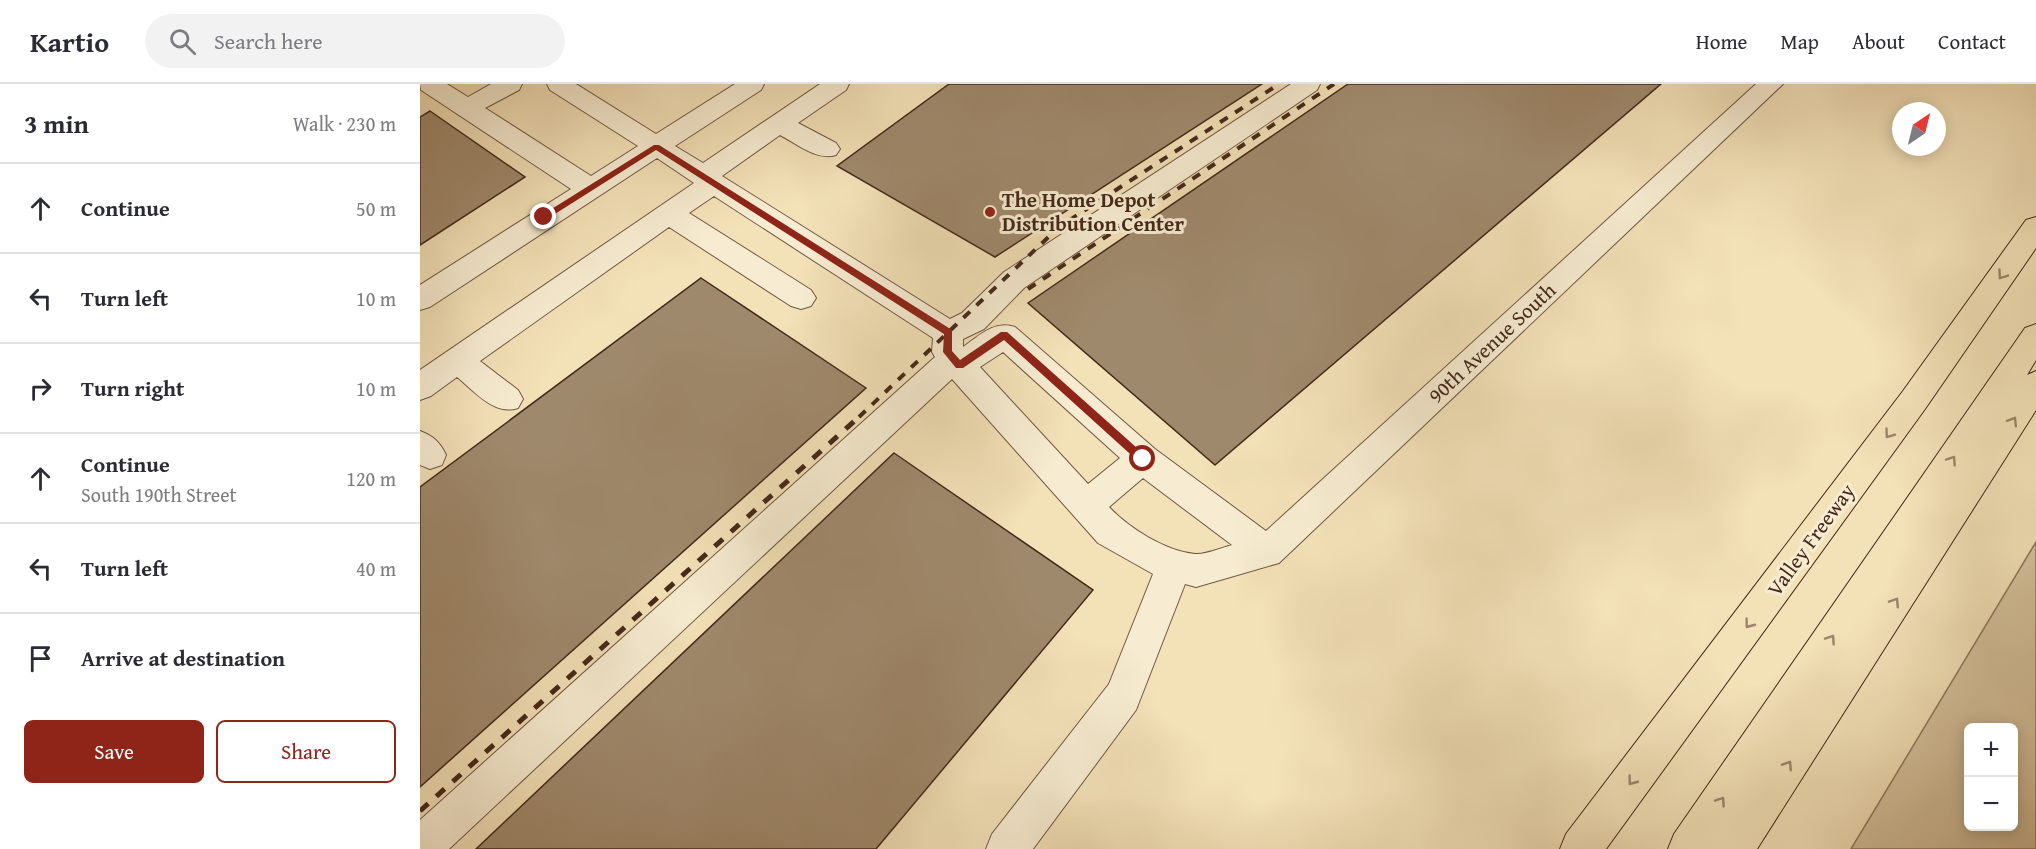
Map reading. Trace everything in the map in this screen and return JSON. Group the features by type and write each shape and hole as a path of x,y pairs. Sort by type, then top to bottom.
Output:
{"highway":[{"name":"Valley Freeway","path":"1581,849 1838,503 2036,227"},
{"path":"1689,849 2036,336"},
{"path":"1733,849 2036,384"}],"street":[{"path":"430,84 591,189"},
{"path":"467,108 510,84"},
{"path":"559,84 708,180 954,352 1110,532 1153,558 1186,568 1124,697 1007,849"},
{"path":"420,299 752,84"},
{"path":"420,387 669,214 708,180 780,124 837,84"},
{"path":"420,848 954,352 973,321 1014,280 1308,84"},
{"name":"90th Avenue South","path":"1186,568 1267,552 1771,84"},
{"path":"780,124 827,150"},
{"path":"669,214 801,298"},
{"path":"954,352 1004,335 1143,459 1267,552"},
{"path":"458,361 507,399"},
{"path":"1086,505 1143,459"}],"shaded area":[{"path":"2036,542 2036,849 1851,849"}],"building":[{"name":"The Home Depot Distribution Center","path":"949,84 1262,84 995,257 837,166"},
{"path":"1348,84 1661,84 1215,465 1028,303"},
{"path":"430,111 525,177 420,245 420,117"},
{"path":"701,278 866,388 420,787 420,487"},
{"path":"894,453 1093,590 876,849 476,849"}],"railway":[{"path":"859,417 1059,227 1279,84"},
{"path":"1028,289 1334,84"},
{"path":"420,811 860,416"}],"place":[{"name":"The Home Depot Distribution Center","path":"990,212"}],"route":[{"path":"544,217 656,147 948,333 947,352 960,365 1004,335 1143,459"}]}
